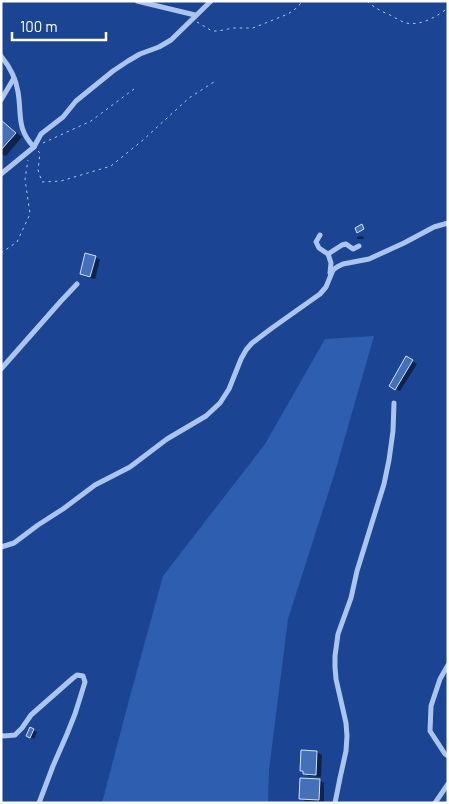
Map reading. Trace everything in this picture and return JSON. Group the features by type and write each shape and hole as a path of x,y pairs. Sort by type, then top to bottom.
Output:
{"street":[{"path":"138,1 193,17"},
{"path":"1,174 29,152 44,130 63,117 76,101 108,75 135,57 167,43 211,1"},
{"path":"1,56 14,78 18,92 22,129 25,137 34,147"},
{"path":"1,100 14,78"},
{"path":"1,547 14,543 87,490 130,467 167,439 206,416 220,403 229,389 241,359 252,343 320,294 326,287 333,270 343,264 369,259 448,223"},
{"path":"320,235 316,242 319,248 328,254 331,263 329,279"},
{"path":"328,254 342,245 346,244 353,249 359,246"},
{"path":"1,369 77,284"},
{"path":"335,803 348,736 336,679 335,656 338,634 351,598 384,484 393,432 394,403"},
{"path":"448,665 440,679 431,706 430,731 448,756"},
{"path":"1,735 15,735 31,715 73,678 83,676 84,682 75,714 39,803"},
{"path":"435,803 448,784"}],"path":[{"path":"193,17 212,31 252,28 288,14 298,7 302,1"},
{"path":"367,1 379,10 406,23 431,19 448,8"},
{"path":"134,89 91,121 34,147 40,154 38,170 42,182 61,181 111,166 189,98 217,80"},
{"path":"1,253 17,242 30,214 25,179 29,152"}],"shaded area":[{"path":"374,336 335,472 288,619 269,770 268,803 102,803 163,576 265,444 325,339"}],"building":[{"path":"1,120 16,133 1,150"},
{"path":"362,224 364,229 357,233 355,228"},
{"path":"85,253 96,256 90,277 80,274"},
{"path":"406,356 413,360 395,390 389,386"},
{"path":"30,727 34,729 30,738 26,736"},
{"path":"301,750 317,751 316,775 303,774 303,771 300,771"},
{"path":"300,778 320,779 319,800 299,799"}]}
